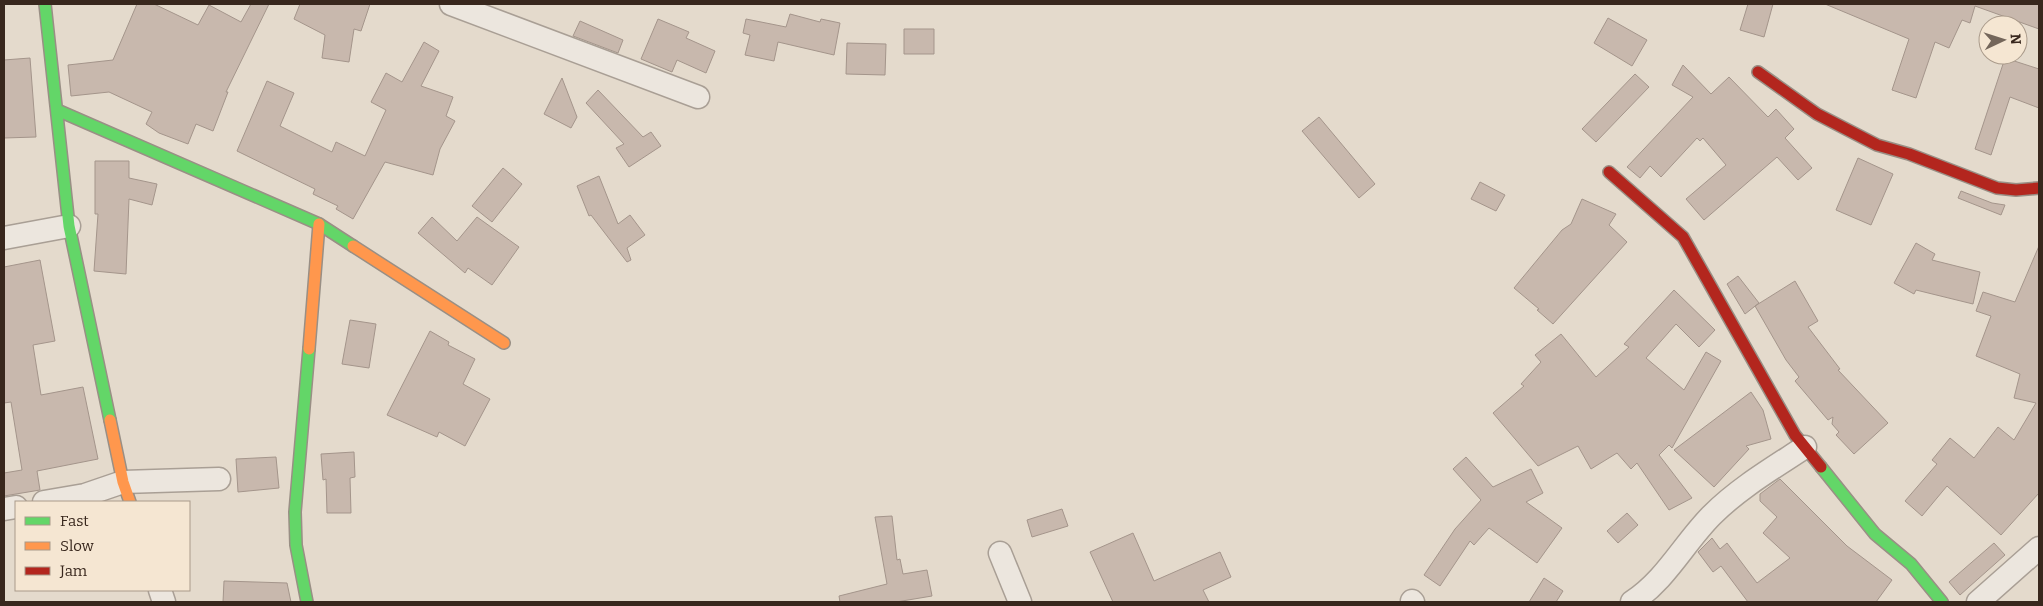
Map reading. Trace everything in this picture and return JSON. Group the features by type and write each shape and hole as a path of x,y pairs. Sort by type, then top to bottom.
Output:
{"street":[{"path":"45,4 69,226 127,492"},
{"path":"461,5 698,98"},
{"path":"1758,72 1817,114 1878,145 1909,154 1997,188 2016,190 2039,188"},
{"path":"57,110 319,224 504,343"},
{"path":"1609,172 1683,236 1804,448 1875,534 1911,564 1942,602"},
{"path":"307,602 296,545 295,512 319,224"},
{"path":"4,238 69,226"},
{"path":"1632,602 1668,570 1711,517 1731,498 1804,448"},
{"path":"50,501 220,479"},
{"path":"1978,602 2039,548"},
{"path":"1000,553 1020,602"}],"building":[{"path":"137,4 154,4 198,25 209,5 241,22 251,4 269,4 226,92 228,92 213,131 196,124 188,144 159,133 146,124 152,112 109,92 71,96 68,65 113,60"},
{"path":"300,4 370,4 361,31 354,29 349,62 322,58 325,35 294,19"},
{"path":"1748,4 1773,4 1764,37 1740,30"},
{"path":"1825,4 2039,4 2039,29 2028,25 2028,15 2000,15 1975,6 1970,23 1962,20 1949,48 1935,42 1916,98 1892,90 1909,39"},
{"path":"790,14 820,22 821,19 840,23 834,55 778,42 774,61 745,55 750,35 743,33 746,19 786,27"},
{"path":"1608,18 1647,40 1632,66 1594,43"},
{"path":"658,19 689,32 686,38 715,51 706,73 677,60 672,72 641,59"},
{"path":"580,21 623,40 618,53 573,36"},
{"path":"904,29 934,29 934,54 904,54"},
{"path":"424,42 439,51 421,86 453,97 446,116 455,121 440,149 433,175 385,162 353,219 336,209 338,206 313,194 315,189 237,151 267,81 294,93 280,126 332,152 336,142 365,156 386,110 371,102 386,73 402,82"},
{"path":"847,43 886,44 885,75 846,74"},
{"path":"30,58 36,137 4,138 4,60"},
{"path":"1683,65 1711,94 1729,77 1768,117 1776,109 1794,129 1785,138 1812,168 1798,180 1777,157 1704,220 1686,199 1726,165 1703,138 1700,141 1697,138 1661,177 1650,166 1640,178 1627,167 1693,97 1672,85"},
{"path":"2003,65 2027,65 2039,69 2039,108 2010,97 1991,155 1975,149"},
{"path":"1635,74 1649,87 1596,142 1582,129"},
{"path":"562,78 577,117 571,128 544,114"},
{"path":"598,90 643,137 651,132 661,146 629,167 616,148 624,144 586,103"},
{"path":"1319,117 1375,184 1359,198 1302,131"},
{"path":"1858,158 1893,174 1871,225 1836,210"},
{"path":"95,161 129,161 129,178 157,184 152,205 129,199 126,274 94,271 98,214 95,214"},
{"path":"503,168 522,184 492,222 472,206"},
{"path":"599,176 618,224 630,215 645,235 627,248 631,260 627,262 591,215 589,216 577,186"},
{"path":"1480,182 1505,195 1496,211 1471,199"},
{"path":"1961,191 1992,203 2005,205 2001,215 1958,198"},
{"path":"1582,199 1616,214 1609,225 1627,242 1553,324 1537,310 1539,309 1514,288 1562,230 1571,224"},
{"path":"432,217 457,241 477,217 519,247 492,285 468,268 465,273 418,233"},
{"path":"1916,243 1935,254 1932,260 1980,272 1973,304 1916,290 1914,294 1894,283"},
{"path":"2039,246 2039,493 2001,535 1947,486 1922,516 1905,501 1937,464 1932,460 1950,438 1974,458 1998,427 2014,440 2036,403 2014,398 2020,374 1976,356 1991,316 1976,311 1983,292 2015,302"},
{"path":"40,260 55,341 33,345 41,395 83,387 98,459 37,471 40,490 4,496 4,473 22,470 11,402 4,403 4,267"},
{"path":"1738,276 1759,303 1745,314 1727,284"},
{"path":"1795,281 1818,321 1808,327 1840,369 1838,370 1888,423 1854,454 1836,435 1839,432 1832,424 1833,417 1828,420 1795,381 1799,377 1786,360 1755,306"},
{"path":"1674,290 1715,330 1699,347 1676,324 1646,358 1684,390 1706,352 1721,361 1672,448 1669,445 1659,455 1692,498 1669,510 1637,463 1631,469 1617,453 1591,469 1578,446 1538,466 1493,413 1524,386 1521,384 1541,362 1535,355 1561,334 1596,377 1629,347 1624,344"},
{"path":"350,320 376,324 369,368 342,364"},
{"path":"430,331 449,342 448,345 475,359 463,384 490,399 465,446 439,432 437,437 387,415"},
{"path":"1751,392 1763,410 1771,439 1746,446 1749,449 1714,487 1674,450"},
{"path":"354,452 355,477 350,478 351,513 327,513 326,479 323,480 321,454"},
{"path":"276,457 279,488 238,492 236,459"},
{"path":"1466,457 1493,487 1531,469 1543,493 1526,502 1562,528 1537,563 1489,528 1474,545 1470,541 1440,586 1424,575 1455,529 1481,500 1453,469"},
{"path":"1780,479 1847,546 1892,580 1876,602 1748,602 1721,566 1713,572 1698,552 1712,538 1720,549 1727,543 1757,583 1790,558 1763,533 1777,517 1760,501 1760,494"},
{"path":"1062,509 1068,526 1032,537 1027,520"},
{"path":"1627,513 1638,525 1618,543 1607,531"},
{"path":"892,516 897,560 900,559 903,574 927,570 932,596 896,602 840,602 839,596 887,584 875,517"},
{"path":"1133,533 1154,581 1220,552 1231,577 1203,590 1209,602 1113,602 1090,552"},
{"path":"1994,543 2005,555 1960,595 1949,582"},
{"path":"1544,578 1563,591 1556,602 1529,602"},
{"path":"224,581 287,583 291,602 223,602"}],"traffic: fast":[{"path":"45,4 69,226 110,420"},
{"path":"57,110 319,224 353,246"},
{"path":"307,602 296,545 295,512 309,349"},
{"path":"1821,467 1875,534 1911,564 1942,602"}],"traffic: slow":[{"path":"309,349 319,224"},
{"path":"353,246 504,343"},
{"path":"110,420 123,482 130,501"}],"traffic: jam":[{"path":"1758,72 1817,114 1877,145 1909,154 1997,188 2016,190 2039,188"},
{"path":"1609,172 1683,237 1795,435 1821,467"}]}
